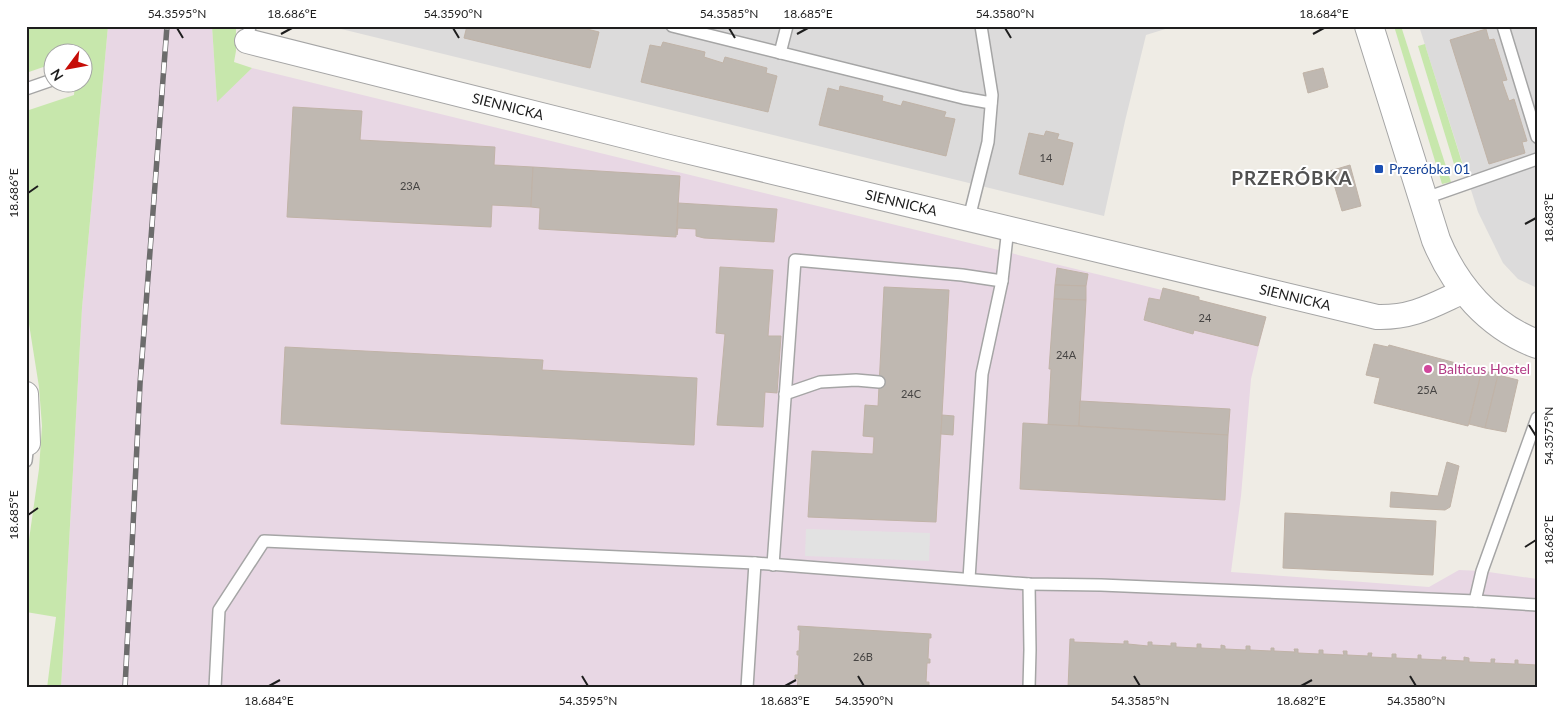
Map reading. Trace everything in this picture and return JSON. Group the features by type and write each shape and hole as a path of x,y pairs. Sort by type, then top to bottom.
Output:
{"street":[{"path":"1369,26 1444,260 1464,291 1478,306 1514,333 1537,344"},
{"name":"SIENNICKA","path":"249,34 665,146 1377,317 1407,315 1429,308 1464,291"},
{"path":"26,394 27,452"}],"lane":[{"path":"672,26 963,98 991,103"},
{"path":"780,53 787,26"},
{"path":"969,218 988,142 992,95 981,26"},
{"path":"1503,26 1537,137"},
{"path":"26,89 42,83"},
{"path":"1423,199 1537,159"},
{"path":"969,579 982,374 1002,281 1008,228"},
{"path":"773,565 795,260 962,275 1002,281"},
{"path":"785,394 820,382 856,380 878,382"},
{"path":"1475,601 1482,571 1537,418"},
{"path":"215,688 219,610 264,541 755,563 1029,584 1101,585 1537,605"},
{"path":"747,688 755,563"},
{"path":"1029,584 1029,688"}],"shaded area":[{"path":"108,26 212,26 217,101 252,68 1162,290 1163,288 1199,297 1199,300 1266,317 1251,379 1241,496 1231,572 1429,587 1459,570 1482,571 1537,579 1537,688 61,688 82,308"},
{"path":"329,26 1175,26 1146,35 1104,216"},
{"path":"1419,26 1537,26 1537,288 1518,279 1503,263 1478,212"},
{"path":"806,529 930,533 929,561 805,556"}],"green space":[{"path":"26,26 108,26 82,308 61,688 47,688 56,617 26,612 26,561 39,469 42,426 39,387 26,305 26,111 74,95 74,92 92,92 92,42 42,42 42,67 26,73"},
{"path":"212,26 236,26 234,62 252,68 217,102"},
{"path":"1394,26 1401,26 1451,182 1442,184"},
{"path":"1425,44 1465,172 1457,174 1418,46"}],"building":[{"path":"467,26 588,26 587,29 599,32 590,68 464,38"},
{"path":"1486,29 1489,40 1494,39 1507,80 1502,81 1509,101 1514,99 1527,141 1522,142 1525,153 1489,164 1450,40"},
{"path":"663,42 705,52 704,57 723,63 725,57 767,68 766,73 777,76 768,112 641,82 650,45 661,47"},
{"path":"1323,68 1328,87 1308,93 1303,73"},
{"path":"840,86 883,96 882,101 901,106 903,101 946,112 944,117 955,119 946,156 819,125 828,88 839,91"},
{"path":"293,107 362,111 360,140 495,147 494,165 533,167 531,207 492,205 491,227 287,217"},
{"path":"1046,131 1059,134 1057,139 1073,143 1063,185 1019,174 1029,133 1044,136"},
{"path":"1350,165 1361,206 1342,211 1330,171"},
{"path":"533,167 680,176 676,237 539,229 540,208 531,207"},
{"path":"678,203 777,209 774,242 704,238 696,236 696,229 678,228 677,235"},
{"path":"720,267 773,270 768,336 781,336 777,393 765,392 763,427 717,425 725,334 716,333"},
{"path":"1057,268 1088,274 1086,286 1055,285"},
{"path":"1055,285 1086,286 1086,300 1054,299"},
{"path":"884,287 949,290 936,522 808,517 812,451 873,454 874,437 863,436 865,405 878,406"},
{"path":"1163,288 1199,297 1199,300 1266,317 1258,346 1194,330 1193,334 1144,320 1149,298 1160,300"},
{"path":"1054,299 1086,300 1079,426 1048,425 1051,369 1049,369"},
{"path":"1374,344 1388,347 1389,345 1482,370 1468,426 1374,403 1380,378 1366,375"},
{"path":"285,347 543,360 542,370 697,378 694,445 281,424"},
{"path":"1482,370 1498,375 1485,428 1469,424"},
{"path":"1498,375 1518,380 1506,432 1485,428"},
{"path":"1080,401 1230,409 1228,435 1079,426"},
{"path":"942,415 954,416 953,435 941,434"},
{"path":"1023,423 1228,435 1225,500 1020,489"},
{"path":"1447,462 1459,466 1450,507 1445,510 1390,507 1391,492 1438,496"},
{"path":"1285,513 1436,521 1433,575 1283,568"},
{"path":"798,626 931,634 931,638 929,638 928,659 930,659 930,663 927,663 926,682 929,682 929,686 926,686 926,688 797,688 798,679 795,679 795,675 798,675 799,655 797,655 797,651 799,651 800,630 798,630"},
{"path":"1070,639 1074,639 1074,642 1124,644 1124,641 1128,641 1128,644 1148,646 1148,642 1152,642 1152,645 1171,646 1171,643 1176,643 1176,647 1197,648 1197,644 1201,644 1201,648 1221,649 1221,645 1225,646 1225,649 1246,650 1246,646 1250,646 1250,650 1271,651 1271,648 1274,648 1274,651 1295,652 1294,649 1298,649 1298,653 1319,654 1319,650 1323,650 1323,654 1344,655 1343,651 1347,651 1347,655 1368,656 1368,653 1372,653 1371,657 1392,658 1392,654 1396,654 1396,658 1418,659 1418,655 1421,655 1421,659 1442,660 1442,657 1446,657 1445,660 1464,661 1464,657 1469,658 1469,662 1491,663 1491,659 1495,659 1494,663 1515,664 1515,660 1518,660 1518,664 1537,665 1537,688 1068,688"}],"railway":[{"path":"125,688 140,384 167,26"}],"place":[{"name":"Przeróbka 01","path":"1379,169"},
{"name":"Balticus Hostel","path":"1428,369"}],"district":[{"name":"PRZERÓBKA","path":"1292,178"}]}
